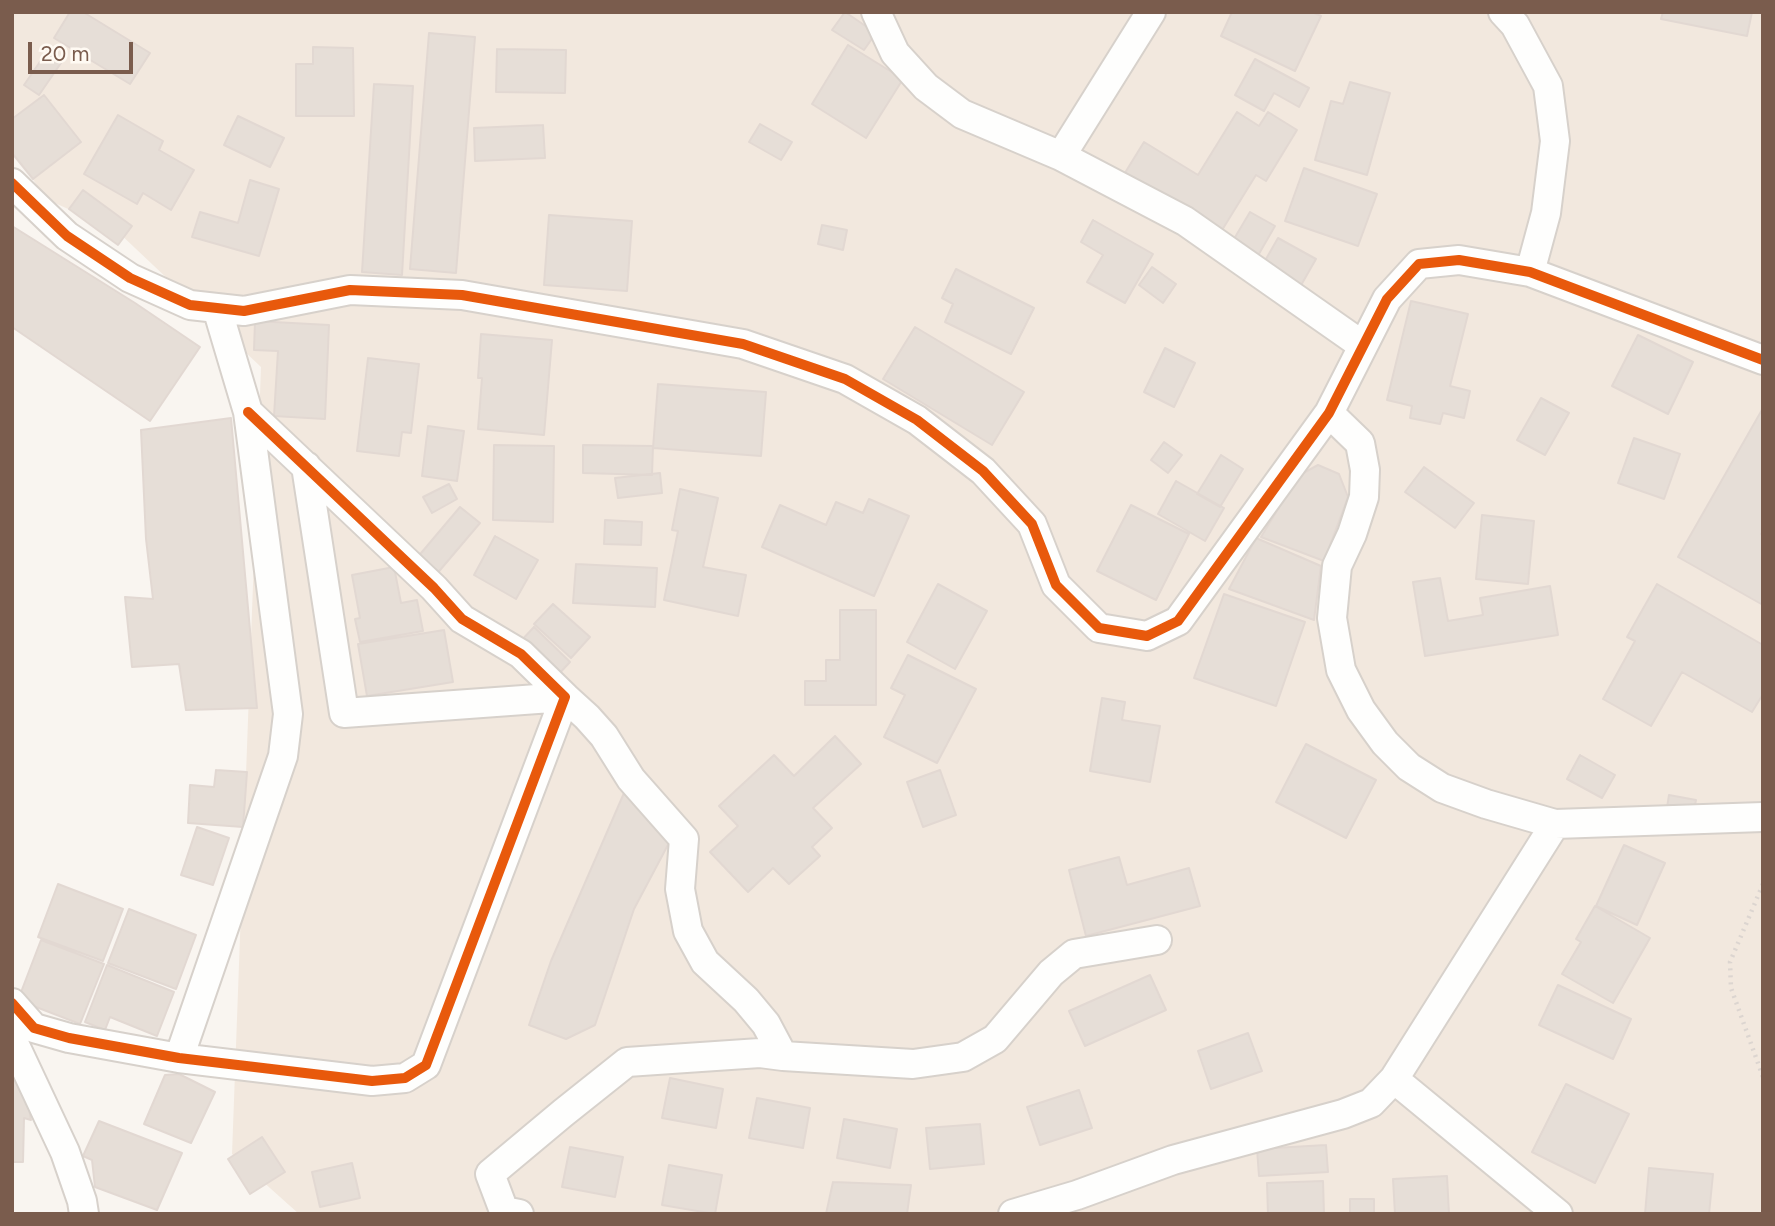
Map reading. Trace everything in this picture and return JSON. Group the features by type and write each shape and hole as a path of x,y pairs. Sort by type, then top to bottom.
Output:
{"street":[{"path":"876,12 895,53 926,87 962,114 1060,156 1185,221 1362,345"},
{"path":"1060,156 1152,12"},
{"path":"1503,12 1515,25 1548,86 1555,141 1546,213 1530,272"},
{"path":"12,183 67,236 130,278 190,305 244,311 350,290 462,295 743,344 845,379 918,420 984,471 1032,524 1056,585 1099,628 1147,636 1178,621 1329,413 1387,299 1419,264 1459,260 1530,272 1763,360"},
{"path":"179,1058 283,756 288,714 248,412 217,308"},
{"path":"248,412 434,588 462,619 521,654 604,736 631,779 684,839 680,889 688,931 705,962 746,1000 766,1024 783,1056"},
{"path":"1329,413 1360,443 1365,470 1364,497 1352,534 1337,566 1332,618 1341,670 1361,710 1385,743 1409,767 1442,788 1555,824 1763,817"},
{"path":"306,466 344,713 565,697"},
{"path":"12,1003 34,1028 69,1038 179,1058 372,1081 405,1079 426,1065 565,697"},
{"path":"1013,1214 1077,1195 1173,1160 1343,1114 1371,1103 1394,1079 1555,824"},
{"path":"519,1214 504,1211 490,1174 627,1062 760,1053 913,1065 963,1057 995,1039 1051,973 1074,954 1157,940"},
{"path":"12,1039 65,1152 82,1200 84,1214"},
{"path":"1394,1079 1558,1214"}],"path":[{"path":"1763,884 1730,962 1731,988 1763,1077"}],"shaded area":[{"path":"12,12 1763,12 1763,1214 299,1214 232,1154 261,367 117,231 46,199 12,148"}],"building":[{"path":"70,12 83,12 150,53 130,84 54,38"},
{"path":"845,12 876,33 864,50 832,30"},
{"path":"1232,12 1312,12 1321,16 1295,71 1221,36"},
{"path":"1663,12 1752,12 1747,36 1661,19"},
{"path":"429,33 475,37 456,273 410,269"},
{"path":"848,45 903,79 866,138 812,104"},
{"path":"313,47 353,48 354,116 296,116 296,64 313,64"},
{"path":"497,49 566,50 565,93 496,92"},
{"path":"46,53 61,63 39,95 24,85"},
{"path":"1255,59 1309,88 1299,107 1274,93 1264,111 1235,95"},
{"path":"1350,82 1390,93 1367,175 1315,160 1331,101 1343,104"},
{"path":"374,84 413,86 402,275 362,272"},
{"path":"44,95 81,142 33,179 12,153 12,119"},
{"path":"1237,112 1259,126 1268,112 1297,130 1266,181 1256,175 1219,235 1123,176 1144,142 1198,175"},
{"path":"118,115 163,141 159,150 194,170 171,210 143,193 137,204 84,174"},
{"path":"238,116 284,138 270,167 224,145"},
{"path":"760,124 792,142 781,160 749,142"},
{"path":"543,125 545,158 475,161 474,128"},
{"path":"1304,168 1377,194 1358,246 1285,221"},
{"path":"250,180 279,189 259,256 192,237 200,212 238,223"},
{"path":"83,190 132,226 118,245 69,209"},
{"path":"1250,212 1275,226 1256,259 1231,244"},
{"path":"549,215 632,221 627,291 544,285"},
{"path":"1093,220 1153,254 1125,303 1087,282 1103,255 1081,242"},
{"path":"822,225 847,230 843,250 818,244"},
{"path":"12,226 200,347 150,421 12,327"},
{"path":"1278,238 1316,259 1300,287 1262,266"},
{"path":"1152,267 1176,284 1163,303 1139,285"},
{"path":"956,269 1034,308 1011,354 945,322 953,304 942,298"},
{"path":"1411,301 1468,314 1450,386 1470,391 1464,418 1443,413 1440,424 1410,418 1412,406 1387,400"},
{"path":"255,321 329,325 325,419 274,416 278,351 254,350"},
{"path":"915,327 1024,392 992,445 883,379"},
{"path":"481,334 552,340 544,435 478,429 482,378 478,378"},
{"path":"1638,335 1693,362 1668,414 1612,386"},
{"path":"1165,348 1195,363 1174,407 1144,392"},
{"path":"368,358 419,364 411,433 402,432 399,456 357,451"},
{"path":"658,384 766,392 761,456 653,448"},
{"path":"1541,398 1569,413 1545,455 1517,440"},
{"path":"1763,408 1761,534 1763,605 1678,557"},
{"path":"231,418 257,708 186,710 179,664 132,667 125,597 153,599 146,539 141,430"},
{"path":"428,426 464,431 457,481 422,476"},
{"path":"1634,438 1680,454 1664,499 1618,483"},
{"path":"1164,442 1182,455 1168,473 1151,460"},
{"path":"494,445 554,446 553,522 493,520"},
{"path":"583,445 653,446 652,475 583,473"},
{"path":"1221,455 1243,469 1220,507 1197,494"},
{"path":"1318,465 1339,474 1348,497 1324,561 1261,537 1298,476"},
{"path":"1424,467 1474,503 1455,528 1405,492"},
{"path":"660,473 662,493 618,498 615,478"},
{"path":"1176,481 1224,508 1205,541 1158,514"},
{"path":"449,484 457,499 432,513 423,497"},
{"path":"680,489 718,498 703,567 746,575 738,616 664,600 678,531 672,530"},
{"path":"869,499 909,516 874,596 762,547 780,505 826,525 836,502 863,513"},
{"path":"1131,505 1189,534 1156,600 1097,571"},
{"path":"460,507 480,523 435,576 416,559"},
{"path":"1482,515 1534,521 1528,584 1476,579"},
{"path":"605,520 642,522 641,545 604,544"},
{"path":"495,536 538,560 516,599 474,575"},
{"path":"1256,538 1321,566 1314,620 1229,589"},
{"path":"576,564 657,568 655,607 573,603"},
{"path":"394,567 401,603 417,600 423,631 360,642 355,619 360,618 352,575"},
{"path":"1440,578 1448,621 1483,615 1480,598 1550,586 1558,635 1425,656 1413,582"},
{"path":"938,584 987,611 955,669 907,642"},
{"path":"1657,584 1763,645 1763,694 1752,712 1682,672 1651,726 1603,699 1635,641 1627,637"},
{"path":"1224,594 1305,622 1276,706 1194,678"},
{"path":"553,604 590,637 571,658 534,624"},
{"path":"840,610 876,610 876,705 805,705 805,681 826,681 826,660 840,660"},
{"path":"534,627 570,662 555,678 519,643"},
{"path":"444,630 453,682 367,696 358,644"},
{"path":"908,655 976,689 937,763 884,737 905,695 891,688"},
{"path":"1102,698 1125,702 1122,720 1160,726 1150,782 1090,771"},
{"path":"835,736 861,764 813,808 832,828 812,847 820,856 789,884 773,868 748,892 710,852 738,826 719,806 774,755 794,776"},
{"path":"1306,744 1376,780 1346,838 1276,802"},
{"path":"1580,755 1615,775 1602,798 1567,779"},
{"path":"216,770 247,772 243,827 188,823 190,785 214,787"},
{"path":"940,770 956,815 923,827 907,782"},
{"path":"624,793 670,841 634,909 595,1025 566,1039 529,1025 551,961"},
{"path":"1669,795 1696,800 1692,820 1666,814"},
{"path":"197,827 229,838 213,885 181,875"},
{"path":"1624,845 1665,863 1637,925 1596,906"},
{"path":"1119,857 1127,885 1189,868 1200,906 1086,936 1069,870"},
{"path":"58,884 123,909 103,961 38,937"},
{"path":"1595,906 1650,938 1613,1003 1562,974 1581,942 1576,939"},
{"path":"129,909 196,935 176,989 108,963"},
{"path":"41,940 104,964 80,1024 18,1000"},
{"path":"107,965 174,992 157,1036 110,1017 105,1030 85,1022"},
{"path":"1150,975 1166,1010 1085,1046 1069,1011"},
{"path":"1558,985 1631,1019 1613,1059 1539,1025"},
{"path":"1248,1033 1262,1071 1211,1089 1198,1051"},
{"path":"12,1072 26,1091 31,1120 24,1118 23,1162 12,1162"},
{"path":"179,1074 215,1092 191,1143 144,1124 165,1075"},
{"path":"670,1078 723,1089 716,1128 662,1118"},
{"path":"1566,1084 1629,1114 1595,1183 1532,1152"},
{"path":"1079,1090 1092,1128 1040,1145 1027,1107"},
{"path":"757,1098 810,1108 803,1148 749,1138"},
{"path":"844,1119 897,1129 890,1168 837,1158"},
{"path":"99,1121 182,1153 157,1210 95,1187 92,1160 83,1156"},
{"path":"980,1124 984,1164 930,1169 926,1128"},
{"path":"262,1137 285,1172 250,1194 228,1159"},
{"path":"1326,1145 1328,1172 1259,1176 1257,1149"},
{"path":"570,1147 623,1157 615,1197 562,1187"},
{"path":"352,1163 360,1198 320,1207 312,1172"},
{"path":"669,1165 722,1175 715,1214 662,1205"},
{"path":"1649,1168 1713,1174 1709,1214 1645,1214"},
{"path":"1447,1176 1449,1214 1395,1214 1393,1179"},
{"path":"1323,1181 1324,1214 1268,1214 1267,1183"},
{"path":"833,1182 911,1185 907,1214 826,1214"},
{"path":"1350,1199 1374,1199 1374,1214 1350,1214"}],"cycle path":[{"path":"12,183 67,236 130,278 190,305 244,311 350,290 462,295 743,344 845,379 917,420 983,471 1032,524 1056,585 1099,628 1147,636 1178,621 1329,413 1387,299 1419,264 1459,260 1530,272 1763,360"},
{"path":"12,1003 34,1028 69,1038 179,1058 372,1081 405,1078 426,1065 565,697 521,654 462,619 434,588 248,412"}]}
